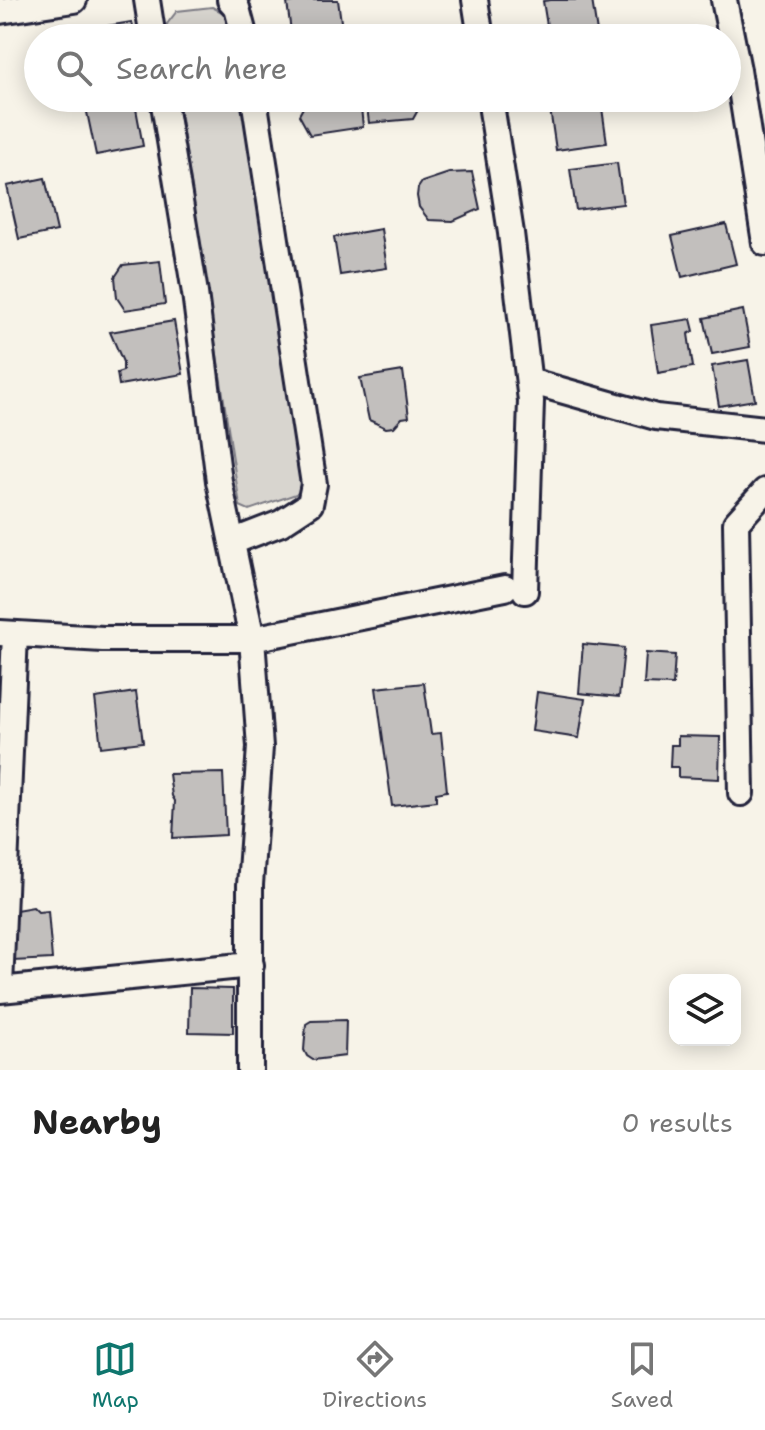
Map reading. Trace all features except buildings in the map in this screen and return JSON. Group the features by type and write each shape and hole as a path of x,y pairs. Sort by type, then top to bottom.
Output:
{"street":[{"path":"0,11 74,0"},
{"path":"147,0 151,24"},
{"path":"230,0 237,8 241,24"},
{"path":"475,0 479,24"},
{"path":"724,0 729,24"},
{"path":"741,89 765,243"},
{"path":"165,112 195,293 219,481 252,639 260,747 250,885 250,1070"},
{"path":"232,542 281,523 310,504 314,484 256,112"},
{"path":"251,965 0,988 8,633 103,639 252,639 515,589 531,401 511,233 492,112"},
{"path":"529,381 656,417 765,429"},
{"path":"741,793 736,523 765,491"}],"shaded area":[{"path":"212,7 228,15 230,24 167,24 177,11"},
{"path":"180,112 243,112 301,477 299,493 249,510 240,506"}]}
